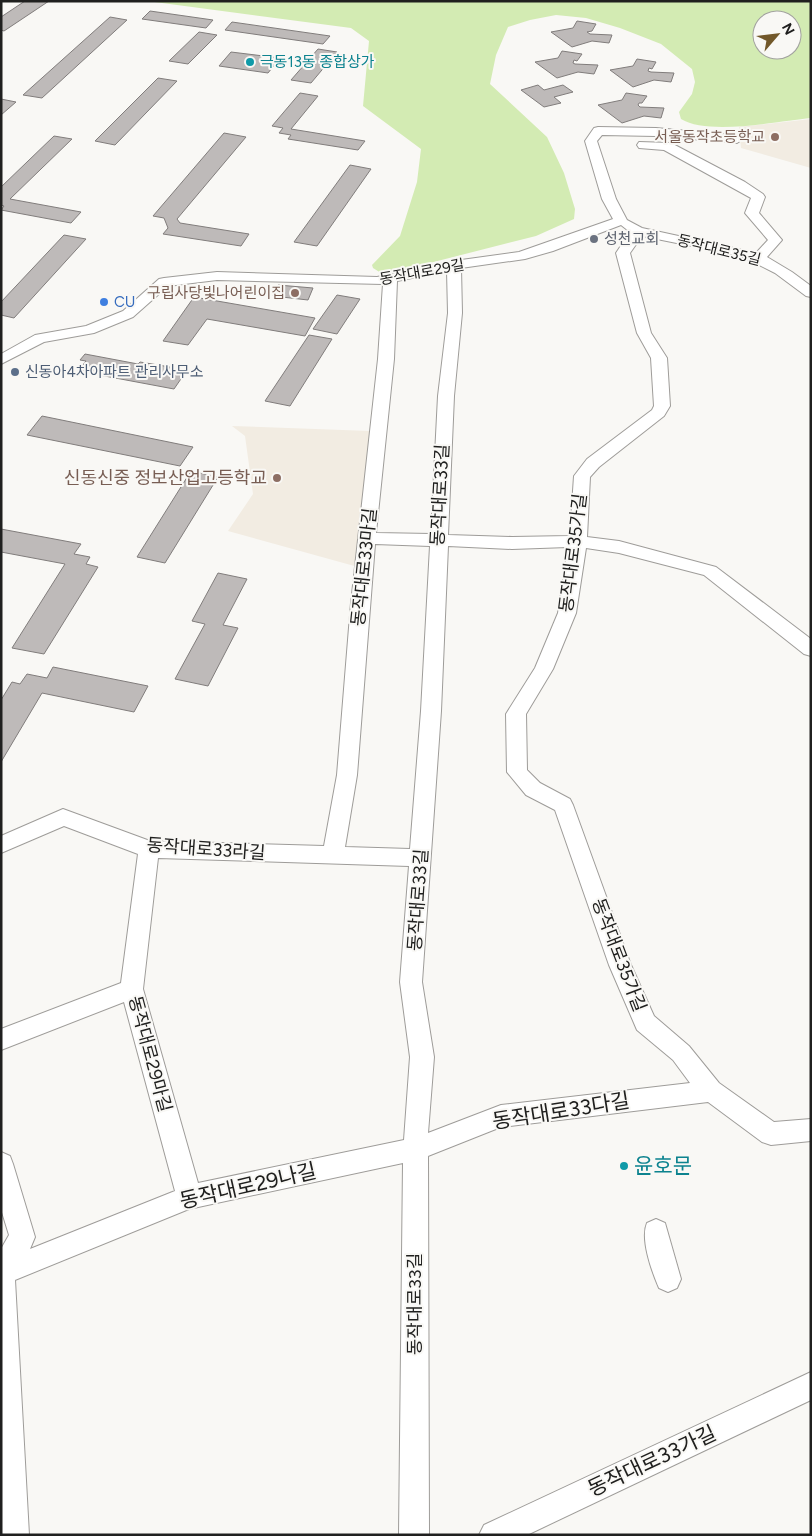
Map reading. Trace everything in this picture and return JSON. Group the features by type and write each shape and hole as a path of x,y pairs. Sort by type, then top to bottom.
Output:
{"street":[{"path":"591,141 598,132 656,132 737,138"},
{"path":"591,141 609,199 622,221"},
{"path":"591,141 667,146 740,185 758,197 752,213 775,240 759,258"},
{"name":"동작대로35길","path":"622,221 638,231 745,253 759,258 792,276 811,293"},
{"name":"동작대로29길","path":"1,360 40,338 89,330 128,314 164,282 217,276 326,281 377,281 454,265 520,256 548,248 622,221"},
{"name":"동작대로35가길","path":"638,231 623,253 644,333 659,358 662,406 658,413 593,463 582,476 578,541 567,613 544,669 516,714 517,772 532,789 563,805 620,965 645,1023 681,1053 711,1091 771,1134 811,1130"},
{"name":"동작대로33길","path":"414,1535 416,1149 422,1056 412,982 431,711 446,396 454,313 454,265"},
{"name":"동작대로33마길","path":"333,855 347,775 367,538 386,359 390,278"},
{"path":"367,538 512,543 578,541 619,547 710,571 811,649"},
{"name":"동작대로33라길","path":"1,845 63,817 149,849 421,858"},
{"name":"동작대로29마길","path":"149,849 132,989 188,1197"},
{"path":"1,1040 132,989"},
{"name":"동작대로33다길","path":"416,1149 501,1116 711,1091"},
{"name":"동작대로29나길","path":"2,1273 188,1197 416,1149"},
{"path":"1,1164 22,1237 2,1273 14,1535"},
{"path":"656,1232 668,1279"},
{"name":"동작대로33가길","path":"494,1535 811,1386"}],"shaded area":[{"name":"서울동작초등학교","path":"811,119 811,168 741,148 739,127"},
{"path":"232,426 370,431 358,567 228,531 253,494 245,436"}],"green space":[{"path":"147,1 811,1 811,118 726,127 693,124 681,119 679,112 692,94 695,82 692,69 661,44 620,28 586,18 556,15 508,27 496,55 490,84 547,137 564,173 575,209 574,219 536,236 402,270 381,273 373,268 372,265 400,236 417,182 421,149 363,106 369,41 351,28"}],"building":[{"path":"25,1 49,1 4,31 1,30 1,17"},
{"path":"150,11 213,20 206,28 142,19"},
{"path":"110,17 127,20 42,98 23,95"},
{"path":"577,21 596,24 592,31 587,32 590,34 612,35 609,43 592,41 572,47 551,32 573,28"},
{"path":"232,22 330,36 323,44 225,30"},
{"path":"199,32 217,35 188,64 169,61"},
{"path":"318,49 337,52 311,83 291,80"},
{"path":"562,51 582,54 577,61 574,60 573,63 575,64 598,65 594,74 578,72 557,78 535,62 558,58"},
{"name":"극동13동 종합상가","path":"231,52 280,58 268,73 219,66"},
{"path":"637,59 656,62 652,69 649,68 648,71 674,73 671,82 654,80 633,87 610,70 633,66"},
{"path":"158,78 177,81 115,145 95,141"},
{"path":"538,85 544,90 563,85 573,92 554,97 561,103 544,107 521,90"},
{"path":"300,93 318,96 291,129 365,141 358,150 288,139 291,135 279,133 283,128 272,126"},
{"path":"626,93 647,96 642,103 639,103 640,107 664,108 661,118 644,116 622,123 598,105 622,100"},
{"path":"1,99 16,102 1,115"},
{"path":"224,133 246,137 177,219 180,223 249,234 241,246 163,234 168,228 164,218 153,216"},
{"path":"54,136 72,139 10,199 81,212 71,223 1,210 4,206 1,205 1,187"},
{"path":"350,165 371,169 317,246 294,242"},
{"path":"64,235 86,239 14,318 1,315 1,302"},
{"path":"278,285 313,288 308,300 273,296"},
{"path":"337,295 360,299 337,334 313,329"},
{"path":"194,297 315,318 305,336 207,319 188,345 163,341"},
{"path":"309,335 332,339 290,406 265,401"},
{"path":"85,354 138,364 140,362 170,367 168,370 185,373 174,389 78,371 86,361 80,360"},
{"path":"42,416 193,447 180,466 27,435"},
{"path":"191,471 218,477 165,563 137,557"},
{"path":"1,529 81,544 74,554 90,557 86,564 98,567 44,654 12,648 65,564 1,552"},
{"path":"218,573 247,579 223,625 238,628 208,686 175,679 205,624 192,621"},
{"path":"53,667 148,686 134,712 42,693 1,762 1,700 12,682 20,684 27,674 47,678"}],"place":[{"name":"극동13동 종합상가","path":"250,62"},
{"name":"서울동작초등학교","path":"775,137"},
{"name":"성천교회","path":"594,239"},
{"name":"구립사당빛나어린이집","path":"295,293"},
{"name":"CU","path":"104,302"},
{"name":"신동아4차아파트 관리사무소","path":"15,372"},
{"name":"신동신중 정보산업고등학교","path":"277,478"},
{"name":"윤호문","path":"624,1166"}]}
